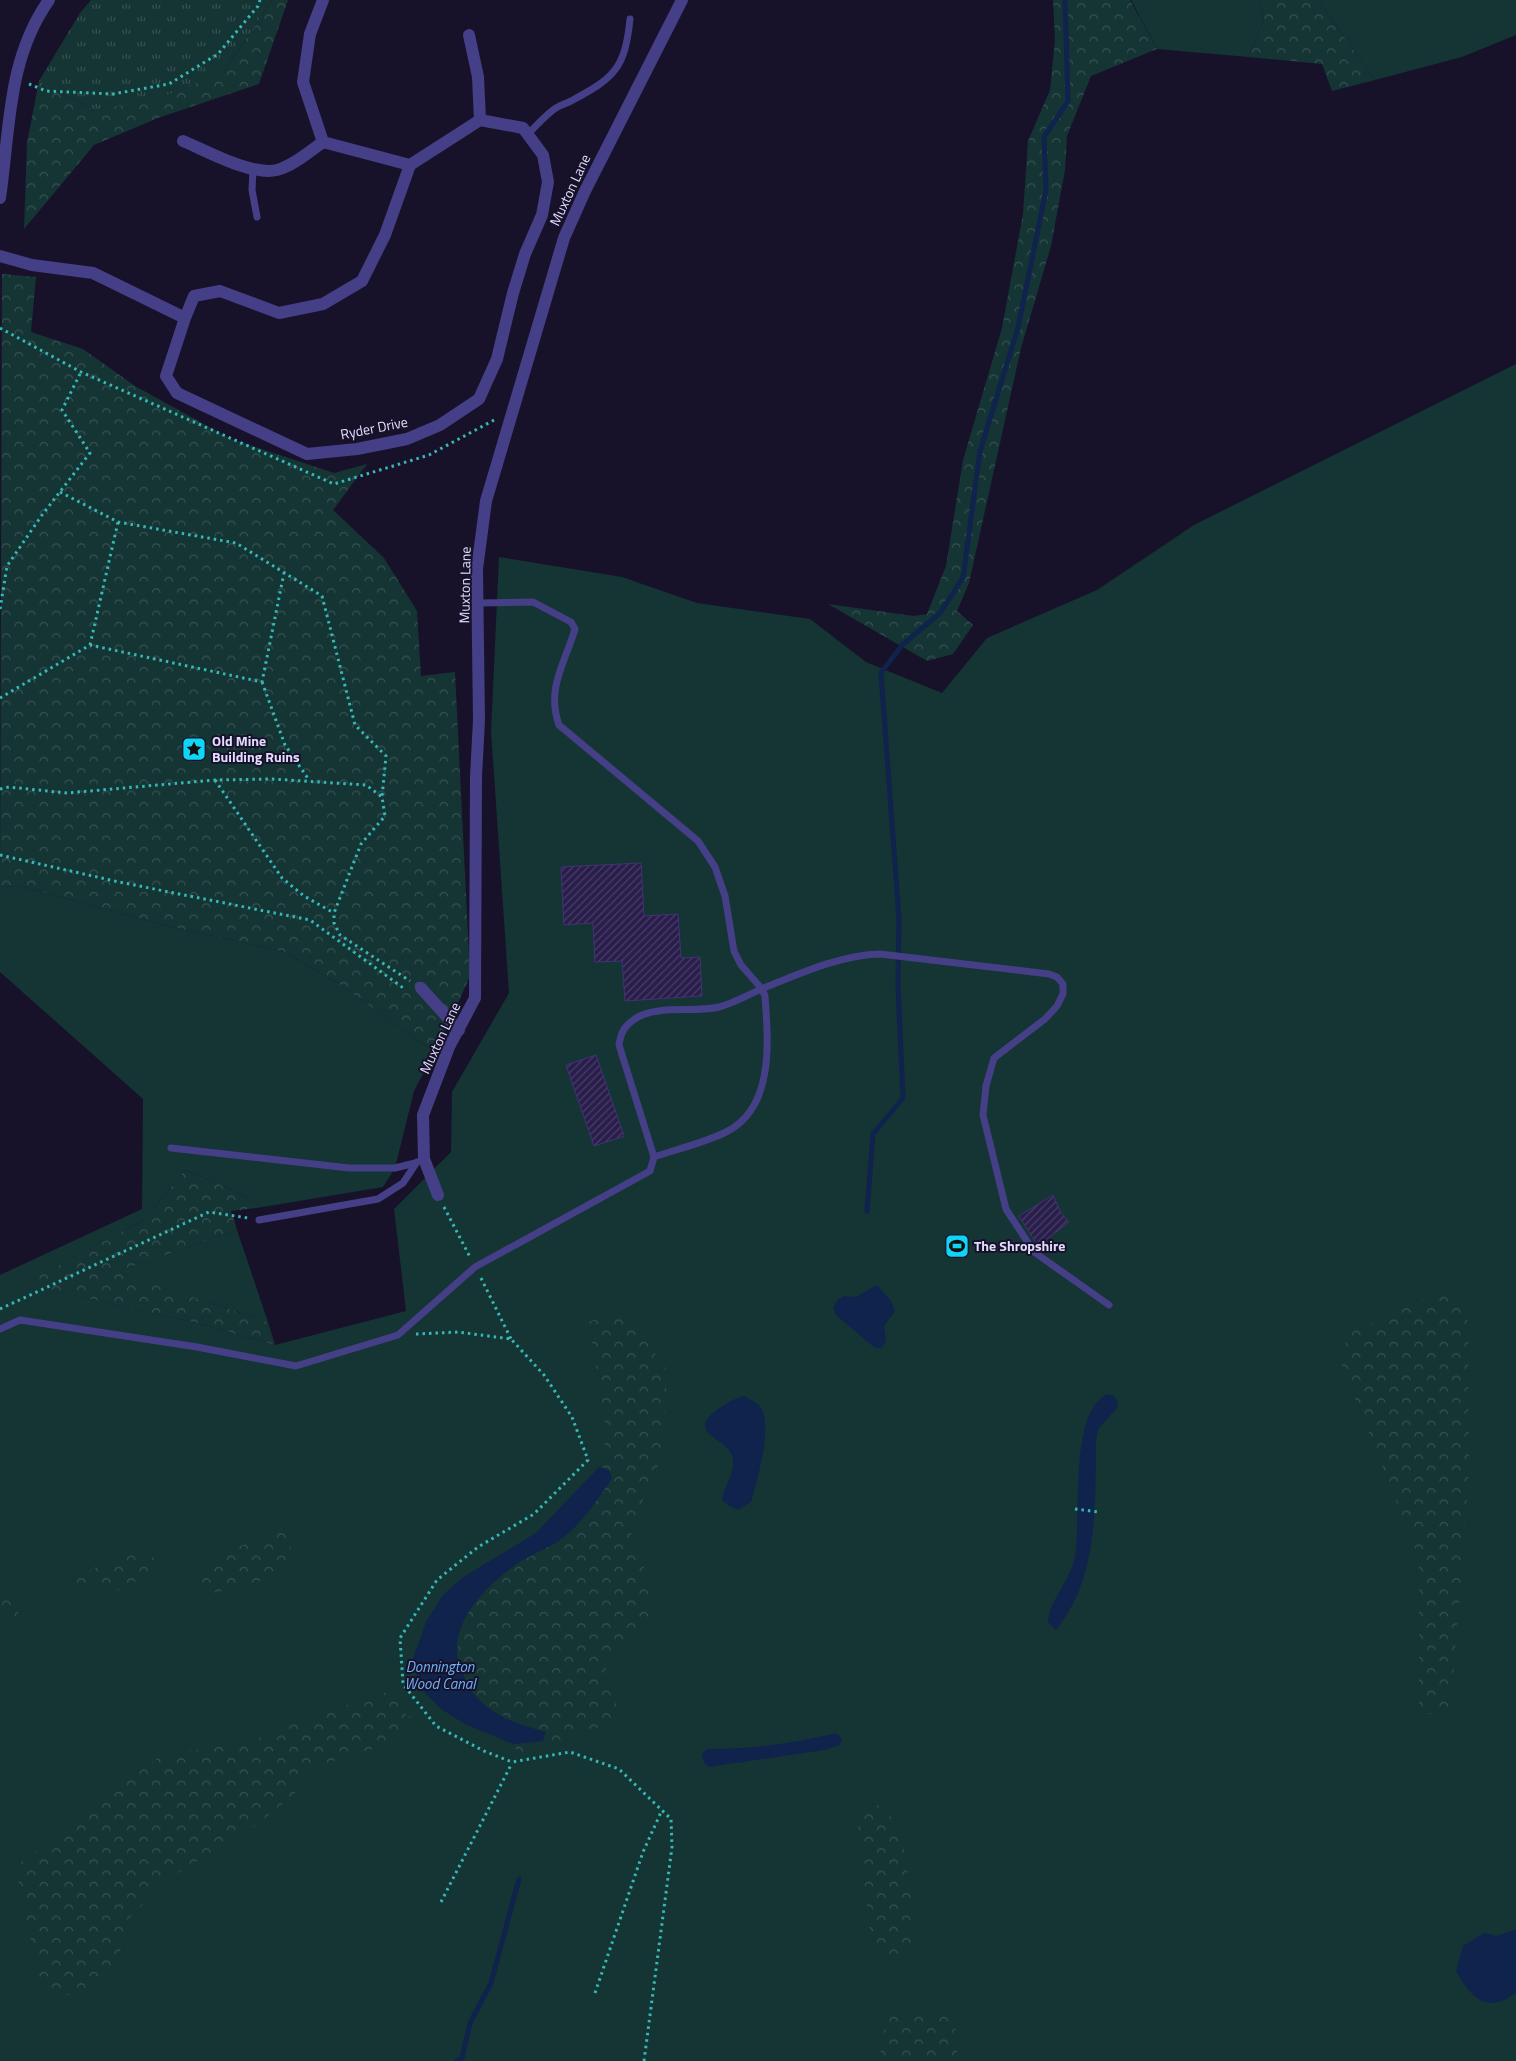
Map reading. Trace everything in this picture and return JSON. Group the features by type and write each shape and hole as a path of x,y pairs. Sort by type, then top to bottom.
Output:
{"street":[{"path":"0,198 14,78 22,51 49,0"},
{"path":"323,0 310,34 303,82 323,142"},
{"name":"Muxton Lane","path":"438,1195 419,1161 423,1115 449,1048 475,998 479,603 477,569 486,501 564,238 594,174 682,0"},
{"path":"469,35 478,77 480,120"},
{"path":"323,142 410,165 480,120 523,128 528,134"},
{"name":"Ryder Drive","path":"410,165 385,235 362,281 323,304 279,313 220,291 194,296 166,376 177,393 307,454 357,449 407,439 440,425 479,399 497,359 513,293 525,254 542,215 548,182 543,155 528,134"},
{"path":"183,141 244,168 277,170 302,157 323,142"},
{"path":"0,256 32,265 93,273 185,318"},
{"path":"417,991 459,1030"}],"lane":[{"path":"528,134 554,108 570,101 612,74 623,60 628,43 630,19"},
{"path":"254,169 252,190 257,218"},
{"path":"479,603 533,602 571,622 575,629 554,690 554,711 559,726 698,841 715,867 725,896 734,951 741,965 762,989 765,996 768,1054 761,1090 750,1110 741,1121 727,1132 654,1157"},
{"path":"0,1329 20,1320 197,1347 296,1366 398,1335 475,1267 650,1171 654,1157 620,1045 621,1033 627,1024 641,1016 660,1011 718,1007 814,968 862,954 880,954 1049,974 1063,984 1062,994 1057,1006 1045,1019 994,1058 986,1086 983,1115 1006,1209 1034,1252 1109,1305"},
{"path":"171,1148 349,1168 395,1168 419,1161"},
{"path":"259,1220 378,1199 403,1183 419,1161"}],"path":[{"path":"14,78 46,91 113,94 169,84 218,54 258,6 260,0"},
{"path":"0,328 81,372 334,484 429,455 514,409"},
{"path":"0,608 7,566 90,453 62,410 81,372"},
{"path":"60,492 118,522 236,543 322,596 355,725 386,756 382,797 385,816 361,844 334,912 334,923 340,935 417,991"},
{"path":"90,646 118,522"},
{"path":"284,573 262,682 285,745 309,781"},
{"path":"0,698 90,646 262,682"},
{"path":"0,789 10,787 67,793 215,780 309,781 366,784 382,797"},
{"path":"215,780 282,878 304,896 334,912"},
{"path":"0,855 119,882 310,920 417,991"},
{"path":"0,1309 209,1212 259,1220"},
{"path":"398,1335 458,1332 511,1339 544,1375 572,1417 588,1460 534,1514 478,1547 437,1580 400,1638 403,1684 436,1726 484,1751 512,1762 570,1752 619,1769 671,1819 672,1847 644,2061"},
{"path":"1075,1509 1099,1512"},
{"path":"441,1902 512,1762"},
{"path":"595,1993 642,1852 662,1810"}],"green space":[{"path":"91,0 272,0 223,73 156,99 94,110 39,81 80,13"},
{"path":"272,0 288,0 259,84 158,118 94,145 24,229 27,143 39,81 94,110 223,73"},
{"path":"1053,0 1130,0 1157,49 1091,76 1067,136 1065,170 1051,246 1021,348 969,583 957,611 973,625 953,654 927,661 828,604 914,616 927,614 946,566 963,460 1002,328 1023,214 1028,141 1050,90 1055,40"},
{"path":"1131,0 1259,0 1264,20 1248,57 1157,49"},
{"path":"1259,0 1318,0 1375,80 1332,91 1322,64 1248,57 1264,20"},
{"path":"1318,0 1516,0 1516,35 1462,57 1375,80"},
{"path":"2,274 36,277 31,332 83,349 135,386 231,439 334,473 367,464 333,510 384,558 417,611 421,676 455,672 470,976 435,1051 408,1034 342,986 285,952 168,926 24,887 0,886"},
{"name":"The Shropshire","path":"1516,364 1516,2061 0,2061 0,1275 142,1209 143,1099 0,972 0,886 24,887 168,926 285,952 342,986 408,1034 435,1051 414,1091 395,1168 383,1187 263,1207 226,1187 185,1170 145,1219 25,1284 197,1323 275,1345 406,1311 394,1209 451,1152 452,1092 509,993 491,731 499,557 622,577 697,603 810,619 866,662 942,693 987,638 1097,590 1194,525"},
{"path":"185,1170 226,1187 263,1207 231,1211 237,1230 117,1272 268,1322 275,1345 197,1323 24,1284 145,1219"},
{"path":"237,1230 268,1322 116,1272"},
{"path":"1451,1288 1468,1321 1469,1468 1451,1708 1419,1717 1419,1558 1340,1361 1349,1333"},
{"path":"621,1308 667,1370 663,1454 630,1530 652,1589 650,1617 600,1676 625,1718 519,1755 513,1744 543,1741 546,1732 521,1725 480,1703 464,1678 457,1656 460,1629 468,1611 483,1593 514,1566 564,1537 609,1470 599,1467 607,1435 589,1322"},
{"path":"290,1529 291,1560 254,1585 202,1595 200,1579 205,1569 214,1560 239,1546"},
{"path":"133,1548 163,1562 123,1590 69,1588 79,1576"},
{"path":"0,1591 5,1591 19,1603 18,1616 0,1625"},
{"path":"397,1689 401,1712 415,1719 386,1745 307,1769 294,1794 257,1825 171,1877 126,1921 118,1963 90,1993 57,1996 42,1991 15,1867 163,1754 243,1744 325,1712"},
{"path":"876,1803 900,1825 914,1913 913,1954 892,1957 871,1943 858,1824"},
{"path":"954,2012 958,2061 879,2061 887,2015"}],"water":[{"path":"877,1285 891,1301 895,1311 884,1326 886,1340 882,1348 875,1348 837,1316 833,1309 837,1300 844,1296 856,1297"},
{"path":"1108,1394 1114,1396 1118,1402 1117,1408 1098,1429 1092,1540 1087,1564 1080,1587 1070,1609 1056,1630 1048,1622 1052,1605 1073,1565 1075,1556 1079,1467 1082,1443 1087,1421 1095,1405"},
{"path":"744,1396 761,1408 765,1419 765,1429 763,1455 751,1502 738,1510 722,1500 732,1470 733,1459 731,1452 713,1437 705,1427 707,1420 714,1412 728,1402"},
{"name":"Donnington Wood Canal","path":"599,1467 609,1470 612,1478 584,1517 564,1537 520,1562 493,1583 474,1604 461,1628 457,1641 457,1657 468,1686 476,1697 485,1706 508,1719 546,1732 543,1741 513,1744 465,1724 441,1709 420,1688 413,1659 426,1622 443,1595 462,1578 536,1533"},
{"path":"838,1734 842,1739 840,1745 824,1750 709,1767 704,1763 702,1754 707,1749 770,1745"},
{"path":"1516,1929 1516,1993 1500,2001 1484,2002 1472,1994 1456,1971 1463,1946 1484,1933 1497,1936"}],"building":[{"path":"641,863 644,916 678,914 681,958 700,957 702,996 625,1001 622,961 595,962 593,923 564,925 561,867"},
{"path":"596,1055 624,1136 594,1146 566,1065"},
{"path":"1053,1195 1061,1213 1069,1222 1038,1246 1019,1216"}],"waterway":[{"path":"867,1211 873,1134 903,1098 898,986 899,919 881,673 902,645 940,613 963,578 980,451 1018,328 1046,190 1044,137 1068,101 1065,0"},
{"path":"457,2061 462,2058 470,2023 491,1983 519,1879"}],"place":[{"name":"Old Mine Building Ruins","path":"194,749"},
{"name":"The Shropshire","path":"957,1246"}]}
